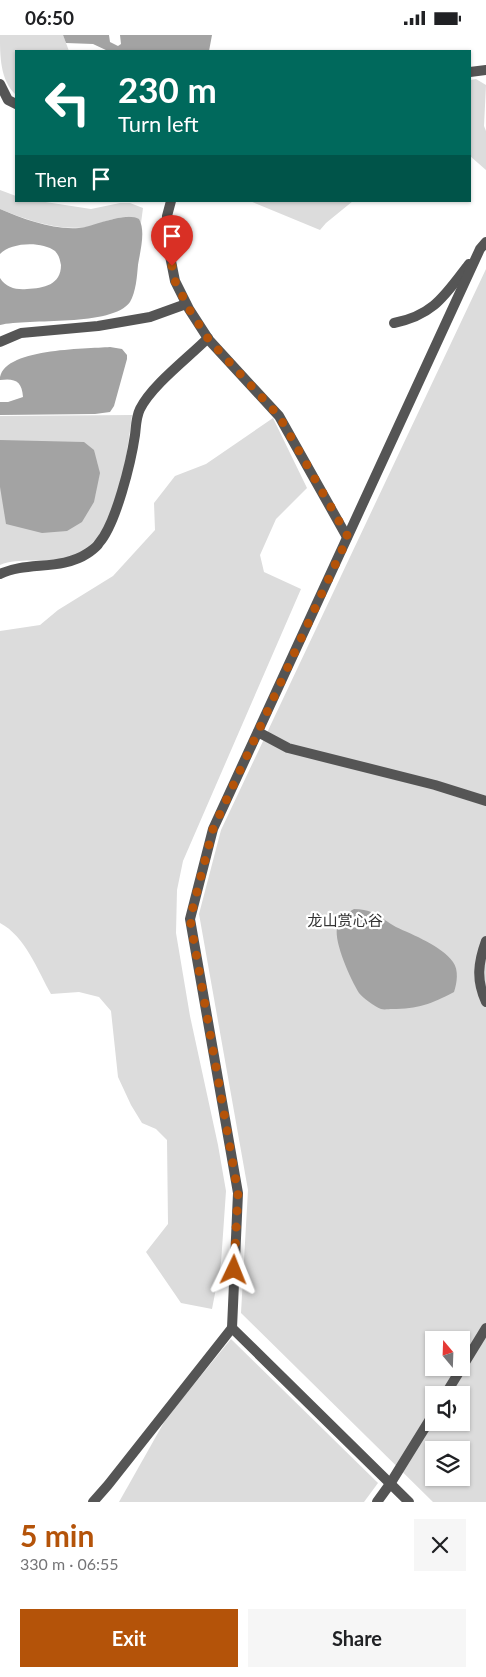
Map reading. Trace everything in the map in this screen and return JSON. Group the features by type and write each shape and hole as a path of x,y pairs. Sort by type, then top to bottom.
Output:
{"street":[{"path":"471,72 486,70"},
{"path":"0,84 8,100 15,103"},
{"path":"171,202 167,216 166,236 175,281 186,304 208,338 279,416 348,537"},
{"path":"394,323 428,311 448,291 483,246"},
{"path":"93,1502 232,1328 238,1193 190,919 213,829 483,246"},
{"path":"0,342 21,333 98,326 150,317 186,304"},
{"path":"0,574 17,568 60,564 76,559 99,544 106,534 117,508 139,411 146,399 161,383 208,338"},
{"path":"258,732 288,748 435,785 486,801"},
{"path":"486,941 478,968 481,991 486,1002"},
{"path":"232,1328 409,1502"},
{"path":"451,1386 485,1331"},
{"path":"377,1502 425,1427"}],"green space":[{"path":"0,35 63,35 69,50 15,50 15,94 4,75"},
{"path":"476,79 486,85 484,126 486,131 486,170 471,157 471,80"},
{"path":"0,190 15,196 15,202 46,202 91,209 120,203 130,203 143,208 141,223 130,217 123,217 87,227 76,228 42,224 0,209"},
{"path":"252,202 352,202 320,230"},
{"name":"龙山赏心谷","path":"486,269 486,1502 433,1502 241,1313 248,1190 199,914 221,830"},
{"path":"132,415 123,474 109,516 100,534 87,548 72,557 54,560 9,562 0,565 0,416"},
{"path":"273,418 307,488 276,519 260,555 264,572 301,589 183,861 177,890 176,933 190,1016 226,1191 221,1263 212,1309 181,1303 146,1252 168,1224 167,1140 156,1129 142,1123 118,1077 111,1011 99,997 79,992 51,994 24,945 17,936 0,923 0,631 40,625 58,610 113,576 155,530 154,503 175,476 206,464"},
{"path":"231,1339 378,1483 364,1502 119,1502 167,1417"}],"shaded area":[{"path":"63,35 109,35 110,42 118,46 121,44 120,35 212,35 209,50 106,50 93,44 66,43"},
{"path":"0,209 38,223 69,228 86,227 126,217 139,219 142,229 142,242 134,294 130,302 120,310 106,315 69,320 0,325 0,278 5,284 16,289 39,288 55,281 60,272 61,265 55,251 35,244 11,247 0,254"},
{"path":"110,347 122,349 127,355 127,359 114,406 110,412 95,414 0,415 0,402 8,402 23,397 21,387 17,382 14,380 0,380 4,369 14,362 28,356 46,352"},
{"path":"0,440 84,442 94,450 100,473 94,502 82,522 67,531 42,533 6,524 0,487"},
{"path":"354,909 362,909 376,914 442,951 455,965 457,981 454,992 424,1005 401,1009 381,1009 366,999 359,993 348,971 338,943 337,928 341,919"}],"route":[{"path":"172,266 175,281 189,309 209,340 279,416 320,491 348,537 213,829 190,919 238,1193 234,1270"}]}
